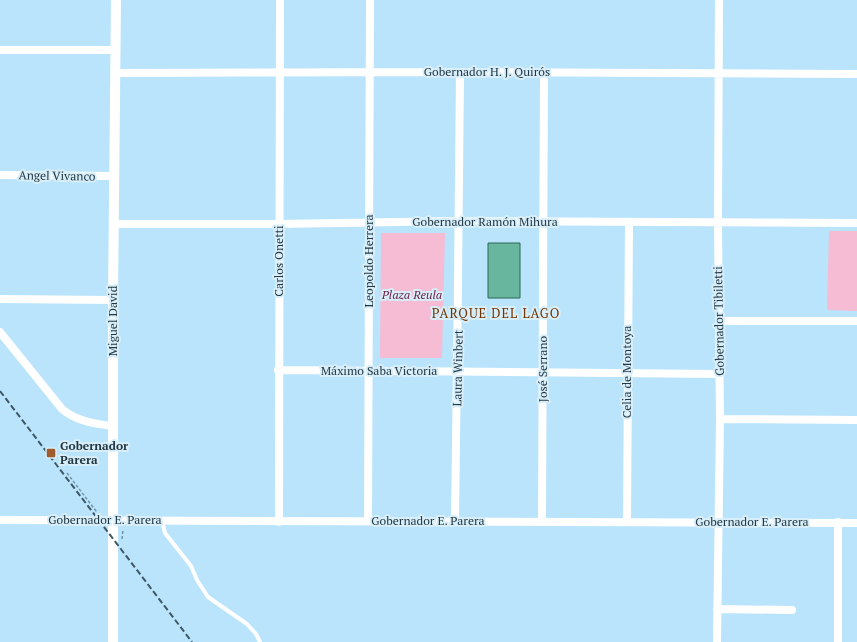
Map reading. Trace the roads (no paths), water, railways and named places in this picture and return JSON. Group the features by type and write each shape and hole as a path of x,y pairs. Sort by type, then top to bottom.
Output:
{"street":[{"name":"Miguel David","path":"113,642 113,300 116,0"},
{"name":"Carlos Onetti","path":"279,522 278,370 281,72 280,0"},
{"name":"Leopoldo Herrera","path":"368,521 370,0"},
{"name":"Gobernador Tibiletti","path":"717,642 720,419 718,223 719,0"},
{"path":"0,50 116,50"},
{"name":"Laura Winbert","path":"455,521 458,371 460,72"},
{"name":"Gobernador H. J. Quirós","path":"116,73 544,72 857,74"},
{"name":"José Serrano","path":"542,522 544,372 544,72"},
{"name":"Angel Vivanco","path":"0,175 114,176"},
{"name":"Gobernador Ramón Mihura","path":"114,224 280,224 458,221 857,223"},
{"name":"Celia de Montoya","path":"627,522 629,223"},
{"path":"0,299 113,300"},
{"path":"719,321 857,321"},
{"path":"0,332 67,414 96,424 113,426"},
{"name":"Máximo Saba Victoria","path":"278,370 719,374"},
{"path":"720,419 857,420"},
{"name":"Gobernador E. Parera","path":"0,520 857,523"},
{"path":"838,522 838,642"},
{"path":"717,609 792,610"}],"lane":[{"path":"162,521 165,532 191,566 200,585 208,597 247,624 256,634 260,642"}],"railway":[{"path":"0,391 192,642"}],"place":[{"name":"Gobernador Parera","path":"51,453"}],"district":[{"name":"PARQUE DEL LAGO","path":"496,313"}],"park label":[{"name":"Plaza Reula","path":"412,295"}]}
